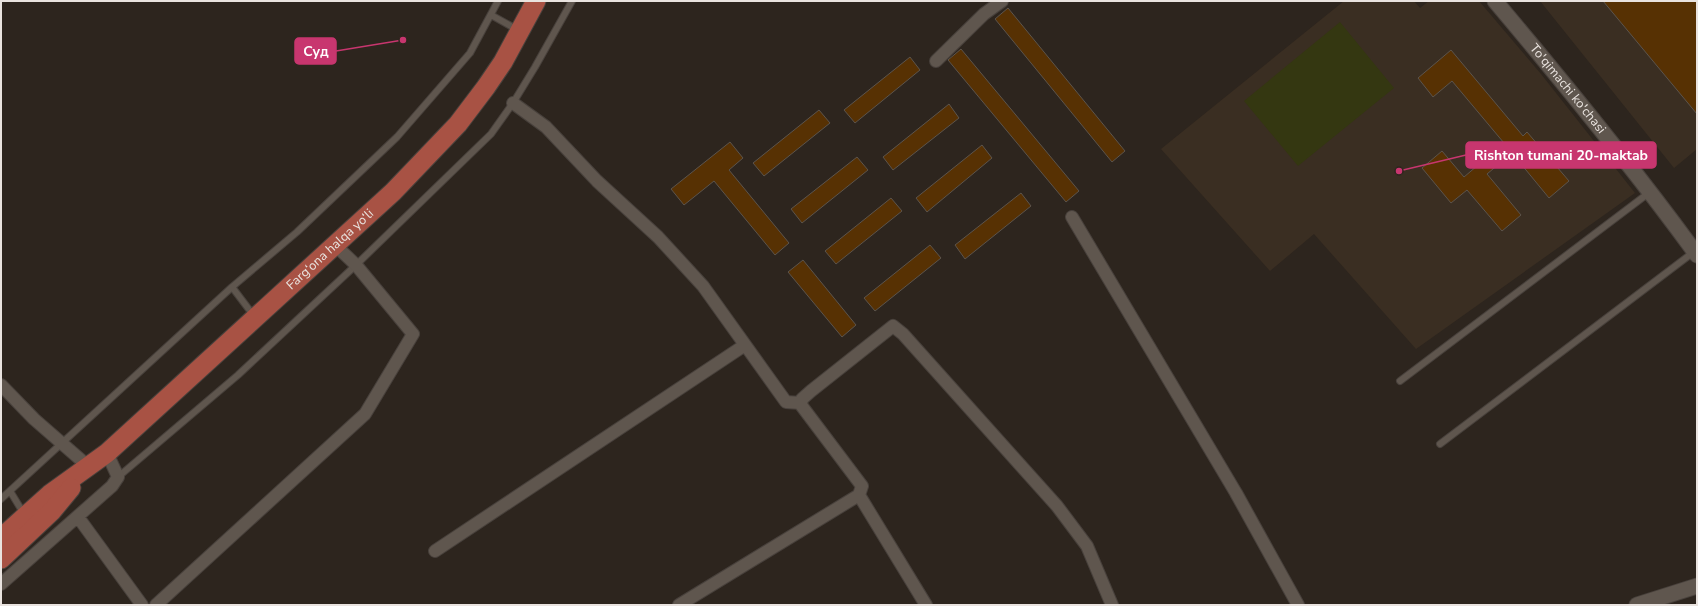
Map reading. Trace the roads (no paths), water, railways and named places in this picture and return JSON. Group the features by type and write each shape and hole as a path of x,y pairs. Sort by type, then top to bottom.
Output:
{"main road":[{"name":"Farg‘ona halqa yo‘li","path":"1,538 50,494 107,453 256,319 393,192 458,124 503,62 536,1"},
{"name":"Farg‘ona halqa yo‘li","path":"1,559 52,511 89,467"}],"street":[{"path":"936,61 984,14 1002,1"},
{"name":"To'qimachi ko'chasi","path":"1495,1 1597,122 1651,191 1696,253"},
{"path":"513,104 546,127 598,181 658,237 703,286 786,402 801,403"},
{"path":"1072,217 1236,493 1298,605"},
{"path":"156,605 365,414 413,334 356,265 335,245"},
{"path":"926,605 860,495 862,486 801,405 802,399 810,391 893,326 903,334 1057,506 1087,546 1112,605"},
{"path":"435,551 745,345"},
{"path":"1,386 62,444 89,467"},
{"path":"1,584 112,486 118,477 107,453"},
{"path":"679,605 860,495"},
{"path":"78,517 142,605"},
{"path":"1637,605 1697,586"}],"lane":[{"path":"1,499 232,288 296,232 397,137 470,54 498,1"},
{"path":"118,477 238,375 356,265 491,134 513,104 572,1"},
{"path":"491,15 521,31"},
{"path":"1400,381 1651,191"},
{"path":"1440,444 1696,253"},
{"path":"232,288 256,319"},
{"path":"10,491 25,516"}],"place":[{"name":"Суд","path":"403,40"},
{"name":"Rishton tumani 20-maktab","path":"1399,171"}]}
